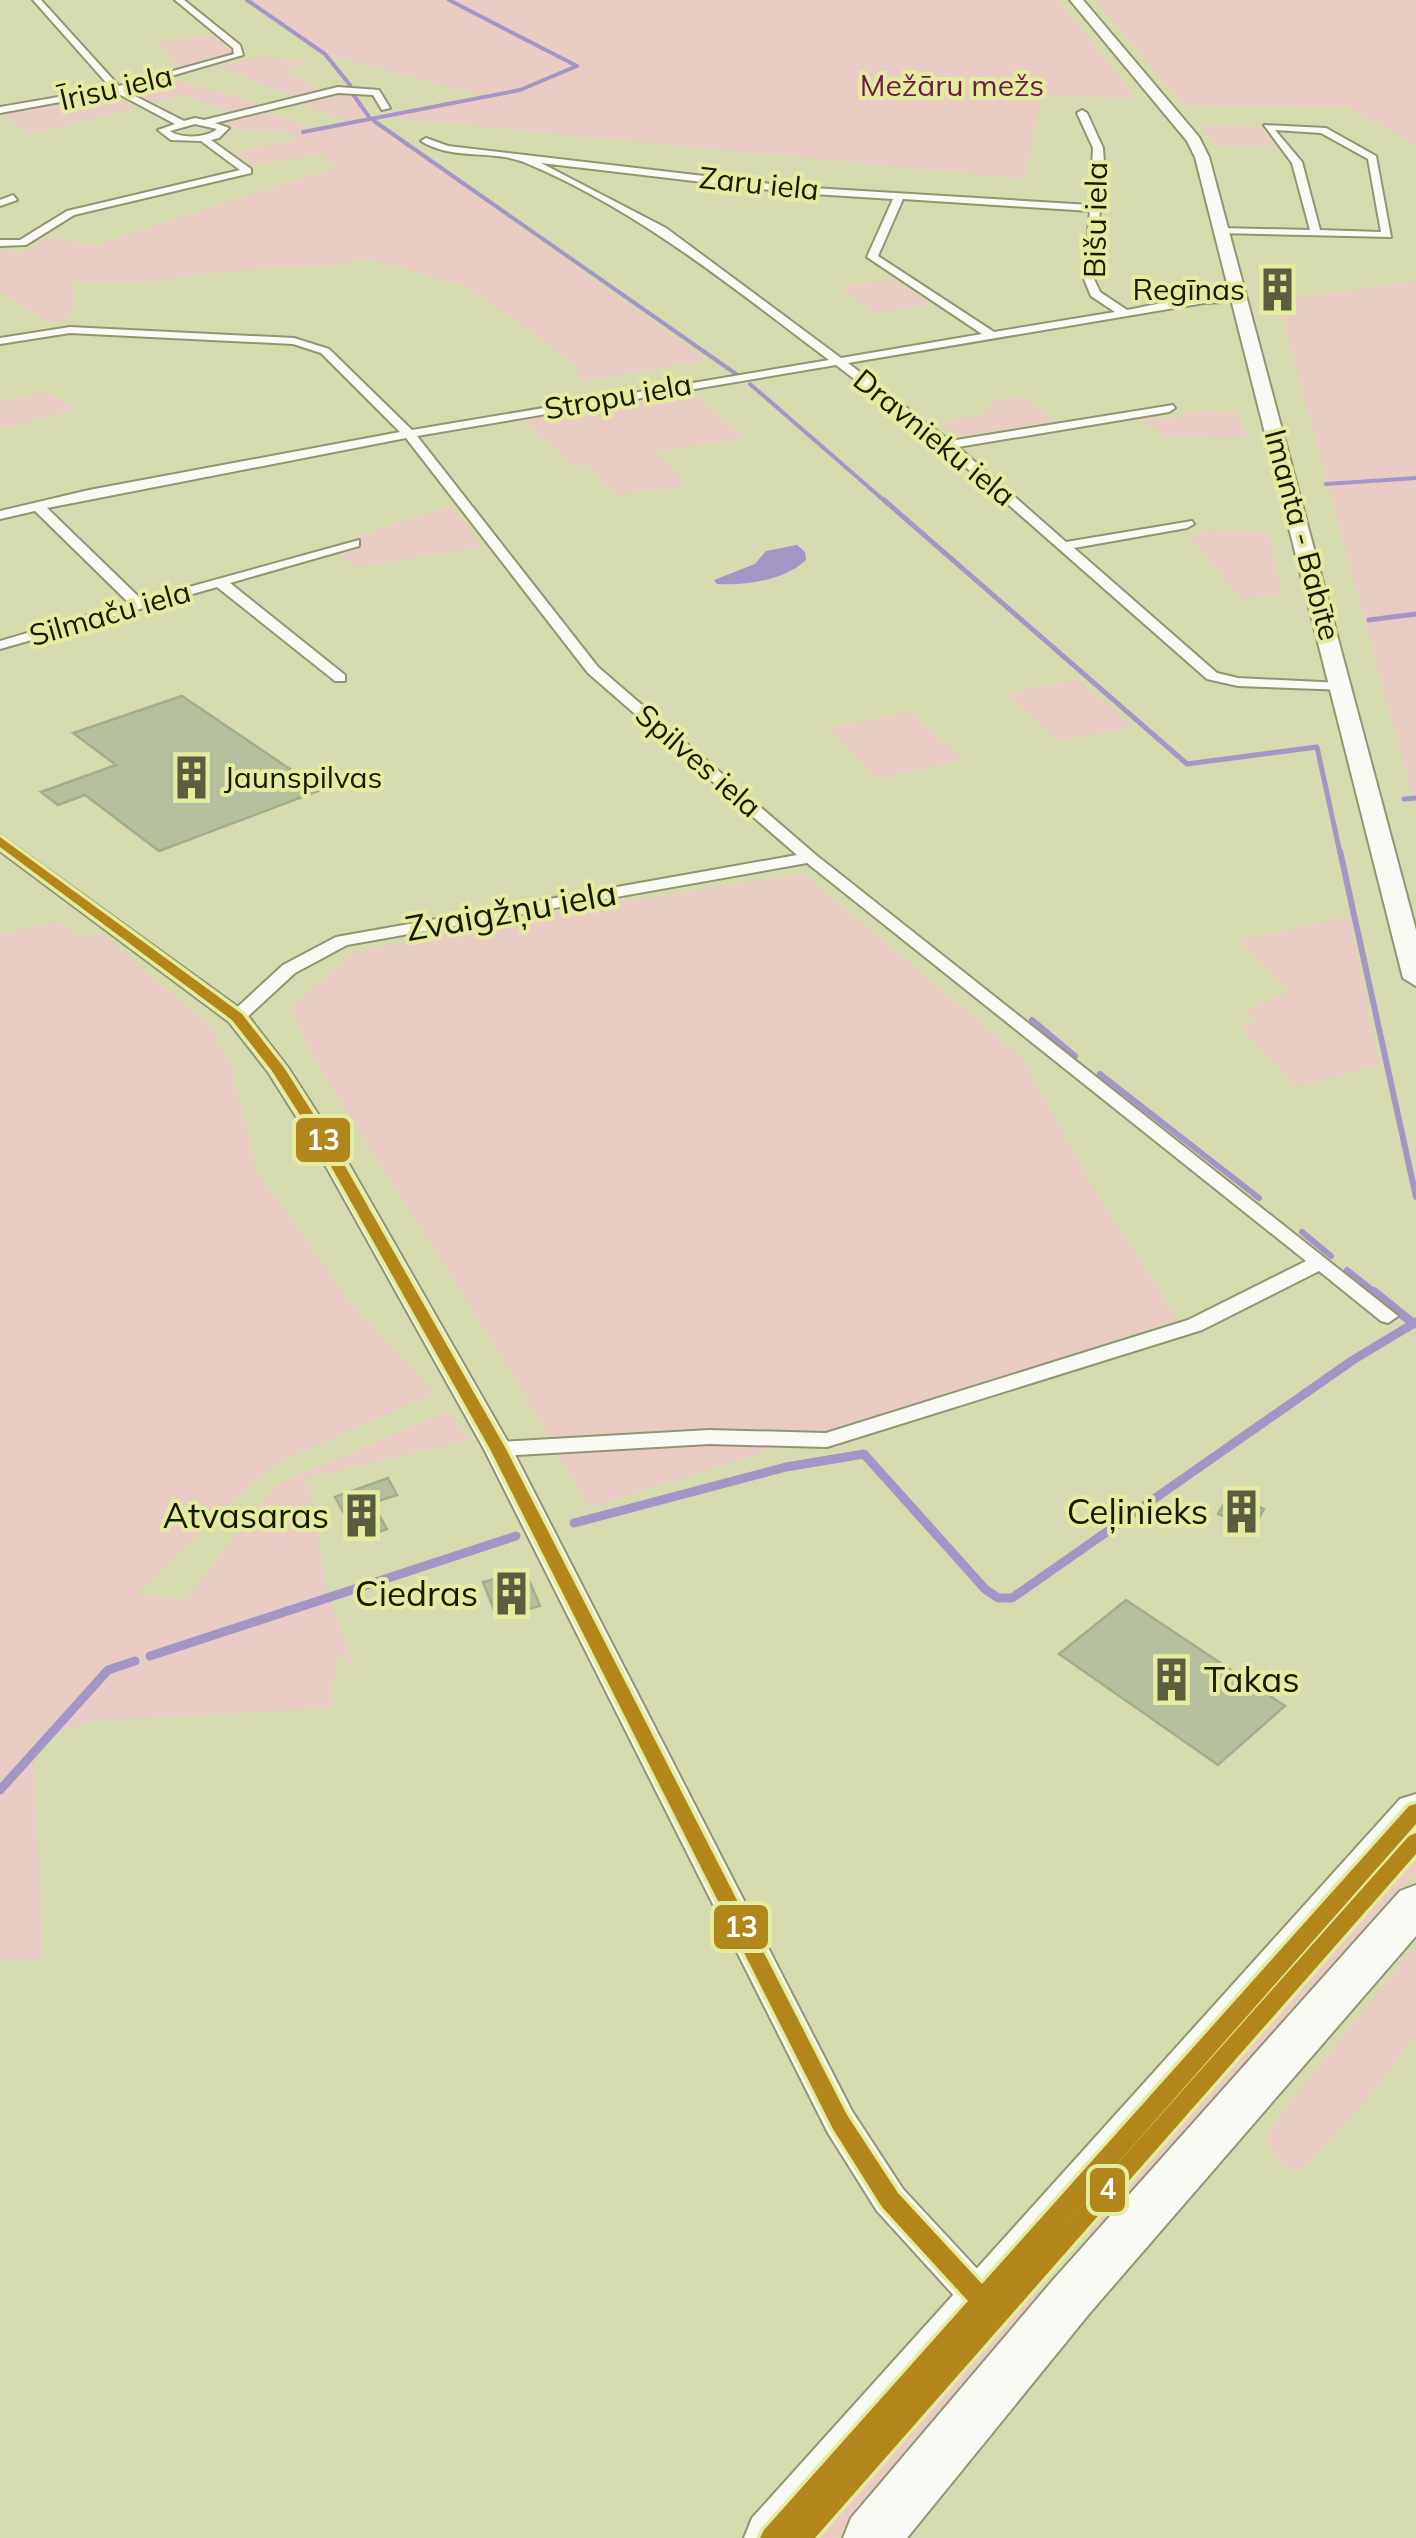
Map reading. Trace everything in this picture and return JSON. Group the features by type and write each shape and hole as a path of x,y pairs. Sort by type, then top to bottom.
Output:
{"highway":[{"path":"772,2538 1416,1811"},
{"path":"871,2538 1071,2297 1416,1904"}],"main road":[{"name":"Imanta - Babīte","path":"1076,0 1199,149 1416,978"}],"street":[{"path":"38,0 118,89 181,123"},
{"name":"Īrisu iela","path":"0,110 118,89 239,55 237,47 179,0"},
{"path":"208,122 224,128 223,132 204,138 165,135 163,130 348,89 376,92 384,108"},
{"name":"Bišu iela","path":"1082,112 1098,148 1089,279 1096,294 1126,313"},
{"path":"1222,231 1387,235 1373,158 1323,130 1267,127 1297,162 1316,233"},
{"path":"0,243 22,243 71,214 248,172 204,138"},
{"name":"Zaru iela","path":"426,141 446,149 797,190 1095,208"},
{"name":"Dravnieku iela","path":"524,158 662,230 838,361 948,445 1212,676 1238,682 1342,687"},
{"path":"900,196 872,257 990,335"},
{"path":"0,203 13,198"},
{"name":"Stropu iela","path":"0,516 410,434 990,335 1213,299 1240,299"},
{"name":"Spilves iela","path":"0,342 70,330 309,343 324,351 410,434 593,670 810,858 1388,1316"},
{"path":"948,445 1169,408"},
{"path":"37,506 140,606"},
{"path":"1064,546 1187,524"},
{"name":"Silmaču iela","path":"0,645 354,543"},
{"name":"Silmaču iela","path":"221,582 340,678"},
{"path":"0,841 237,1017 278,1069 326,1145 498,1449 840,2122 890,2200 981,2299"},
{"name":"Zvaigžņu iela","path":"237,1017 288,969 342,941 810,858"},
{"path":"498,1449 708,1436 827,1440 1195,1325 1321,1262"}],"green space":[{"name":"Mežāru mežs","path":"247,0 1058,0 1136,98 1042,96 1024,179 382,117 489,98 329,58"},
{"path":"1095,0 1416,0 1416,145 1349,108 1183,105"},
{"path":"214,35 232,51 223,59 183,70 156,42"},
{"path":"259,56 311,63 283,71 322,91 295,97 218,67"},
{"path":"172,79 262,105 231,112 184,95 153,103 132,93"},
{"path":"347,91 357,93 372,116 370,119 706,360 581,382 574,363 467,287 367,258 334,265 231,271 142,282 72,282 75,298 66,321 50,323 0,292 0,249 23,253 46,237 94,246 337,167 320,155 255,165 232,152 298,140 289,133 232,129 225,123 265,111 314,129 349,123 299,103"},
{"path":"113,96 136,108 30,134 3,115"},
{"path":"1200,126 1261,127 1277,145 1217,147"},
{"path":"891,279 930,304 876,313 839,287"},
{"path":"1416,281 1416,809 1278,301"},
{"path":"689,391 745,438 655,452 686,485 615,496 587,464 574,466 521,419"},
{"path":"46,392 78,409 0,429 0,402"},
{"path":"1023,397 1056,421 956,437 939,423 981,415 993,407 989,402"},
{"path":"1191,411 1239,413 1246,438 1166,437 1140,418 1177,419"},
{"path":"452,506 482,547 357,567 337,553 364,544 355,537"},
{"path":"1207,530 1268,532 1282,594 1242,599 1191,539"},
{"path":"1078,679 1133,727 1059,741 1006,694"},
{"path":"910,712 963,760 876,779 829,728"},
{"path":"803,874 1021,1057 1102,1203 1178,1320 589,1508 515,1378 312,1056 291,1008 353,953 516,918"},
{"path":"1349,916 1380,1065 1296,1087 1240,1028 1255,1021 1243,1012 1289,992 1239,941"},
{"path":"57,921 82,937 102,934 211,1027 232,1070 257,1172 354,1307 435,1393 273,1465 136,1594 185,1600 276,1485 448,1411 469,1440 307,1478 326,1588 356,1671 338,1651 330,1708 92,1721 33,1742 43,1958 0,1961 0,935"},
{"path":"1416,1850 1416,1870 1094,2237 1077,2226"},
{"path":"1416,1945 1416,2034 1377,2088 1301,2171 1279,2163 1266,2141 1277,2119"},
{"path":"1028,2279 1045,2293 835,2538 803,2538"}],"shaded area":[{"path":"797,545 805,552 806,560 787,572 740,584 717,584 714,580 755,564 766,551"}],"building":[{"name":"Jaunspilvas","path":"182,696 321,790 159,851 85,795 58,805 41,792 116,765 73,733"},
{"name":"Atvasaras","path":"388,1478 397,1495 372,1503 387,1529 358,1539 335,1497"},
{"name":"Ceļinieks","path":"1229,1496 1264,1509 1253,1528 1218,1514"},
{"name":"Ciedras","path":"525,1571 540,1606 497,1617 483,1582"},
{"name":"Takas","path":"1126,1600 1285,1706 1218,1765 1059,1654"}],"waterway":[{"path":"247,0 325,54 350,85"},
{"path":"303,132 520,90 577,66 449,0"},
{"path":"352,93 369,117"},
{"path":"374,121 739,376"},
{"path":"750,384 887,503"},
{"path":"1326,484 1416,478"},
{"path":"884,500 1187,764 1317,747 1340,853"},
{"path":"1369,620 1416,614"},
{"path":"1404,799 1416,798"},
{"path":"1340,851 1416,1197"},
{"path":"1032,1020 1075,1056"},
{"path":"1100,1074 1259,1198"},
{"path":"1302,1232 1331,1256"},
{"path":"1347,1270 1376,1293"},
{"path":"1373,1291 1413,1324"},
{"path":"574,1523 786,1467 864,1454 985,1589 998,1598 1012,1598 1353,1360 1413,1324"},
{"path":"150,1656 516,1536"},
{"path":"0,1790 108,1670 135,1661"}],"transit line":[{"name":"13","path":"0,841 237,1017 278,1069 326,1145 498,1449 840,2122 890,2200 981,2299"},
{"name":"13","path":"772,2538 1416,1811"},
{"name":"4","path":"799,2538 1416,1841"}],"place":[{"name":"Regīnas","path":"1278,290"},
{"name":"Jaunspilvas","path":"191,778"},
{"name":"Ceļinieks","path":"1241,1512"},
{"name":"Atvasaras","path":"362,1516"},
{"name":"Ciedras","path":"511,1594"},
{"name":"Takas","path":"1171,1680"}]}
